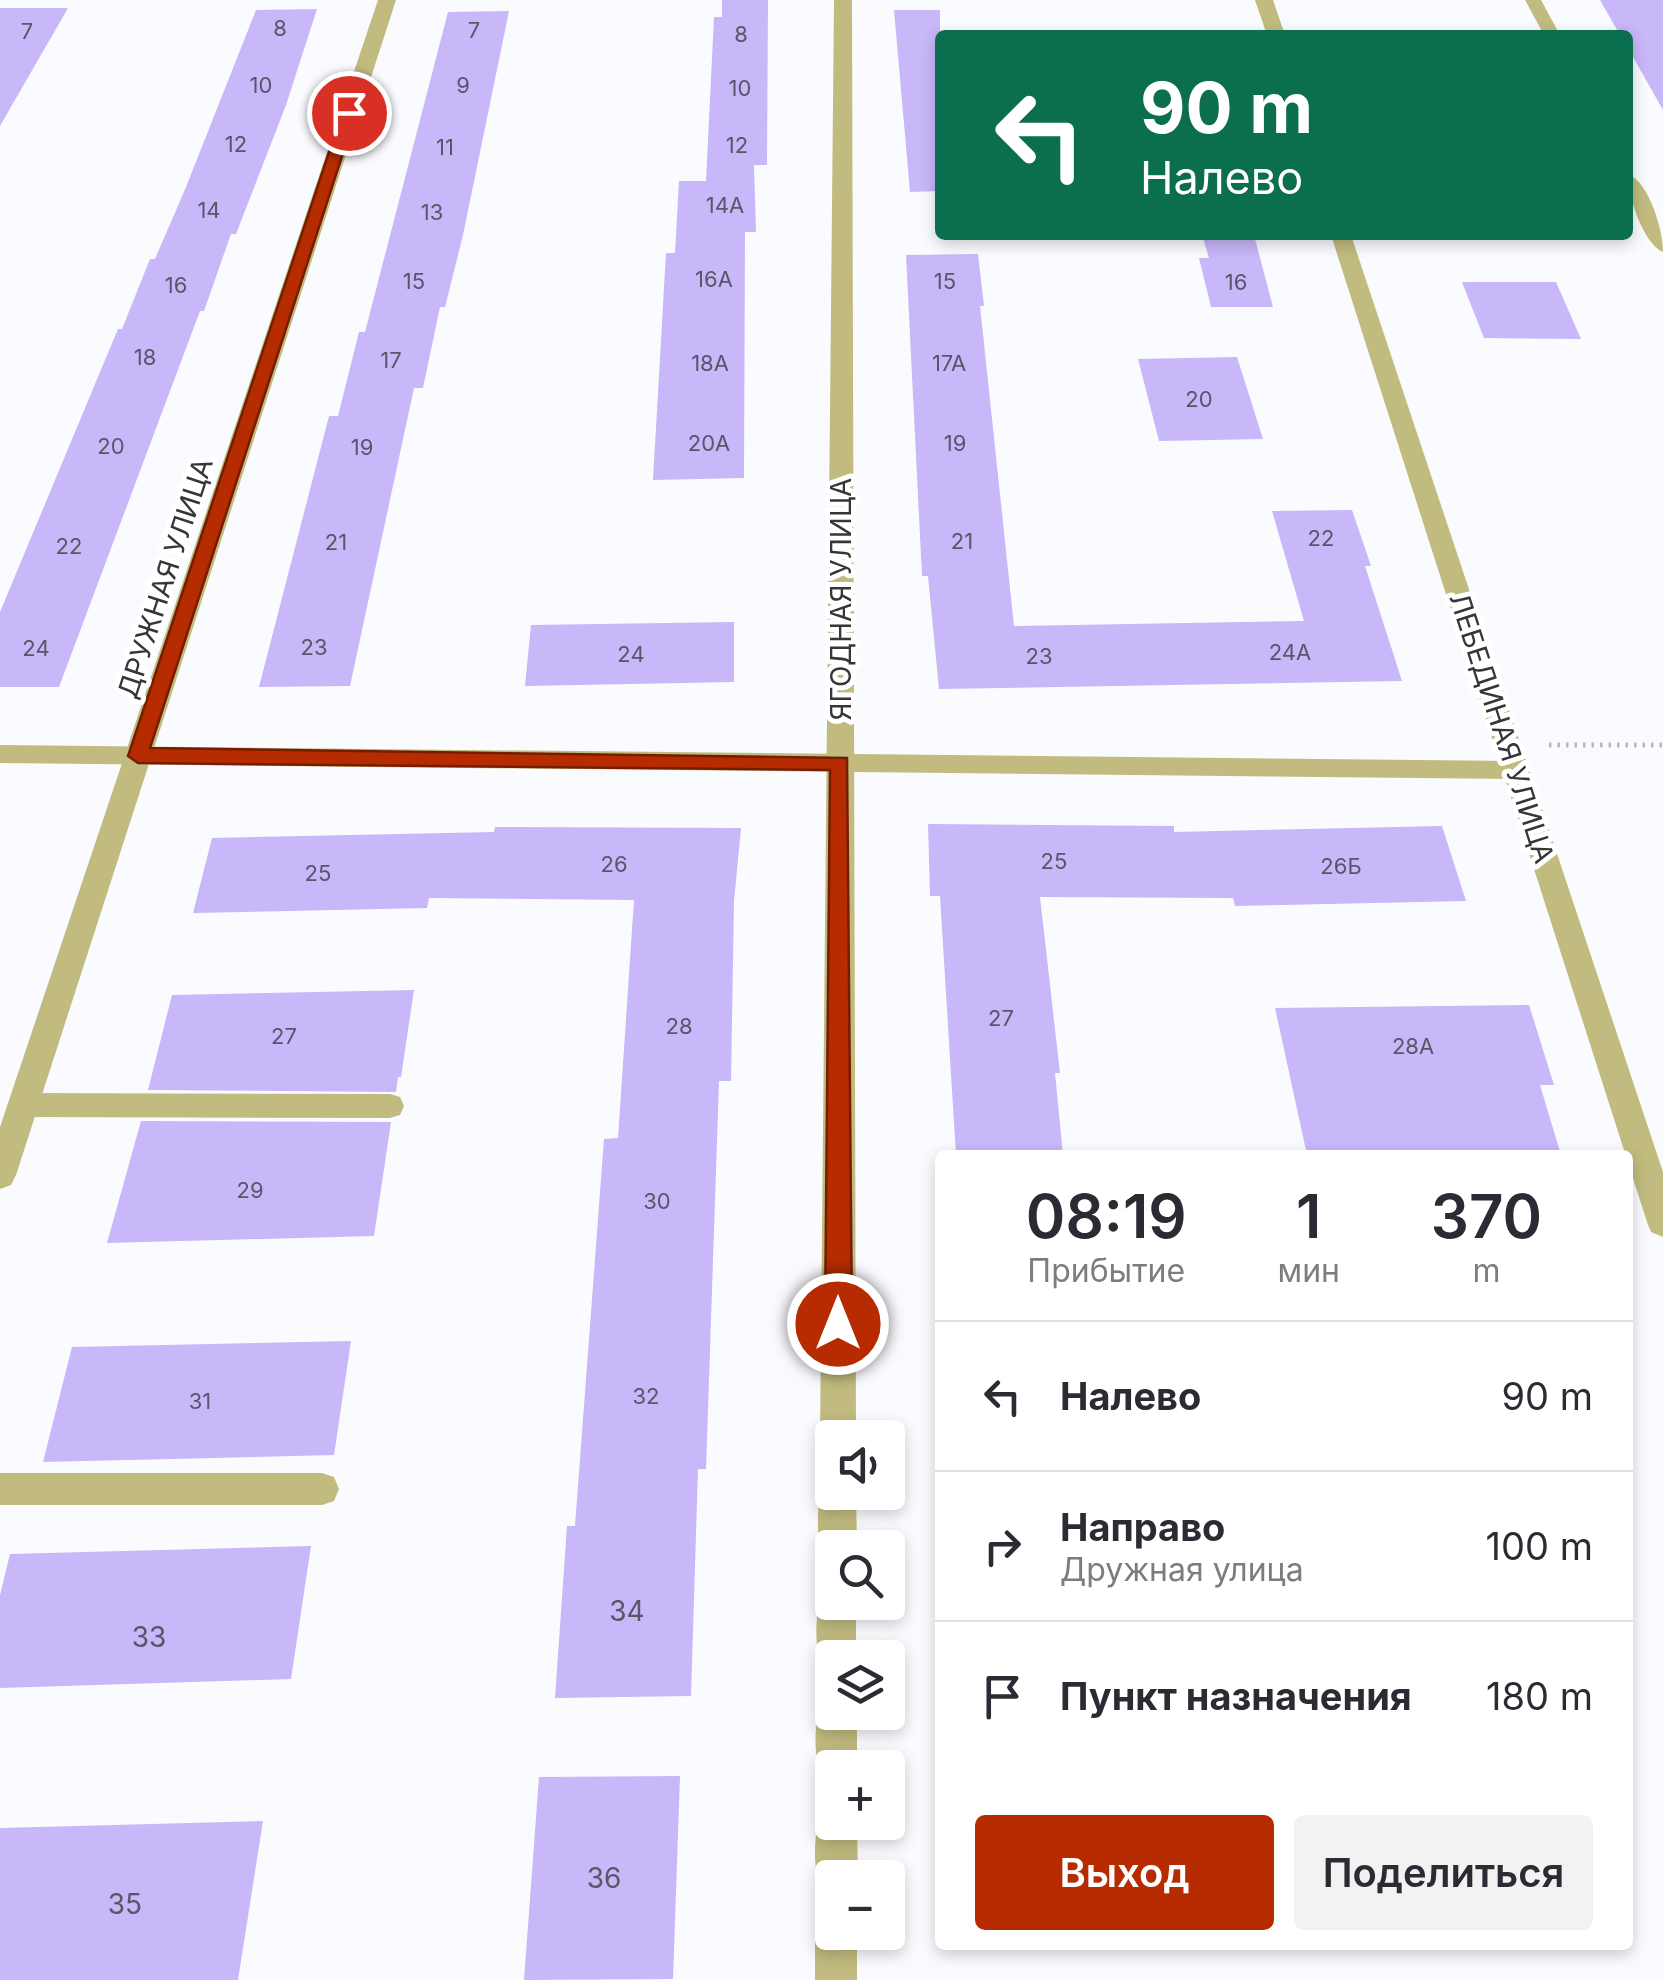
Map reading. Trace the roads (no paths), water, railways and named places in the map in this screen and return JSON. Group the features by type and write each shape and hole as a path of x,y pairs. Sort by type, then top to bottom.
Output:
{"street":[{"name":"ДРУЖНАЯ УЛИЦА","path":"0,1176 386,0"},
{"name":"ЯГОДНАЯ УЛИЦА","path":"838,1420 843,0"},
{"path":"1264,0 1274,30"},
{"name":"ЛЕБЕДИНАЯ УЛИЦА","path":"1343,240 1663,1222"},
{"path":"836,1950 836,1980"}],"lane":[{"path":"1533,0 1549,30"},
{"path":"1633,189 1663,246"},
{"path":"0,754 840,763 1512,758"},
{"path":"23,1105 390,1106"},
{"path":"0,1489 322,1489"}]}
